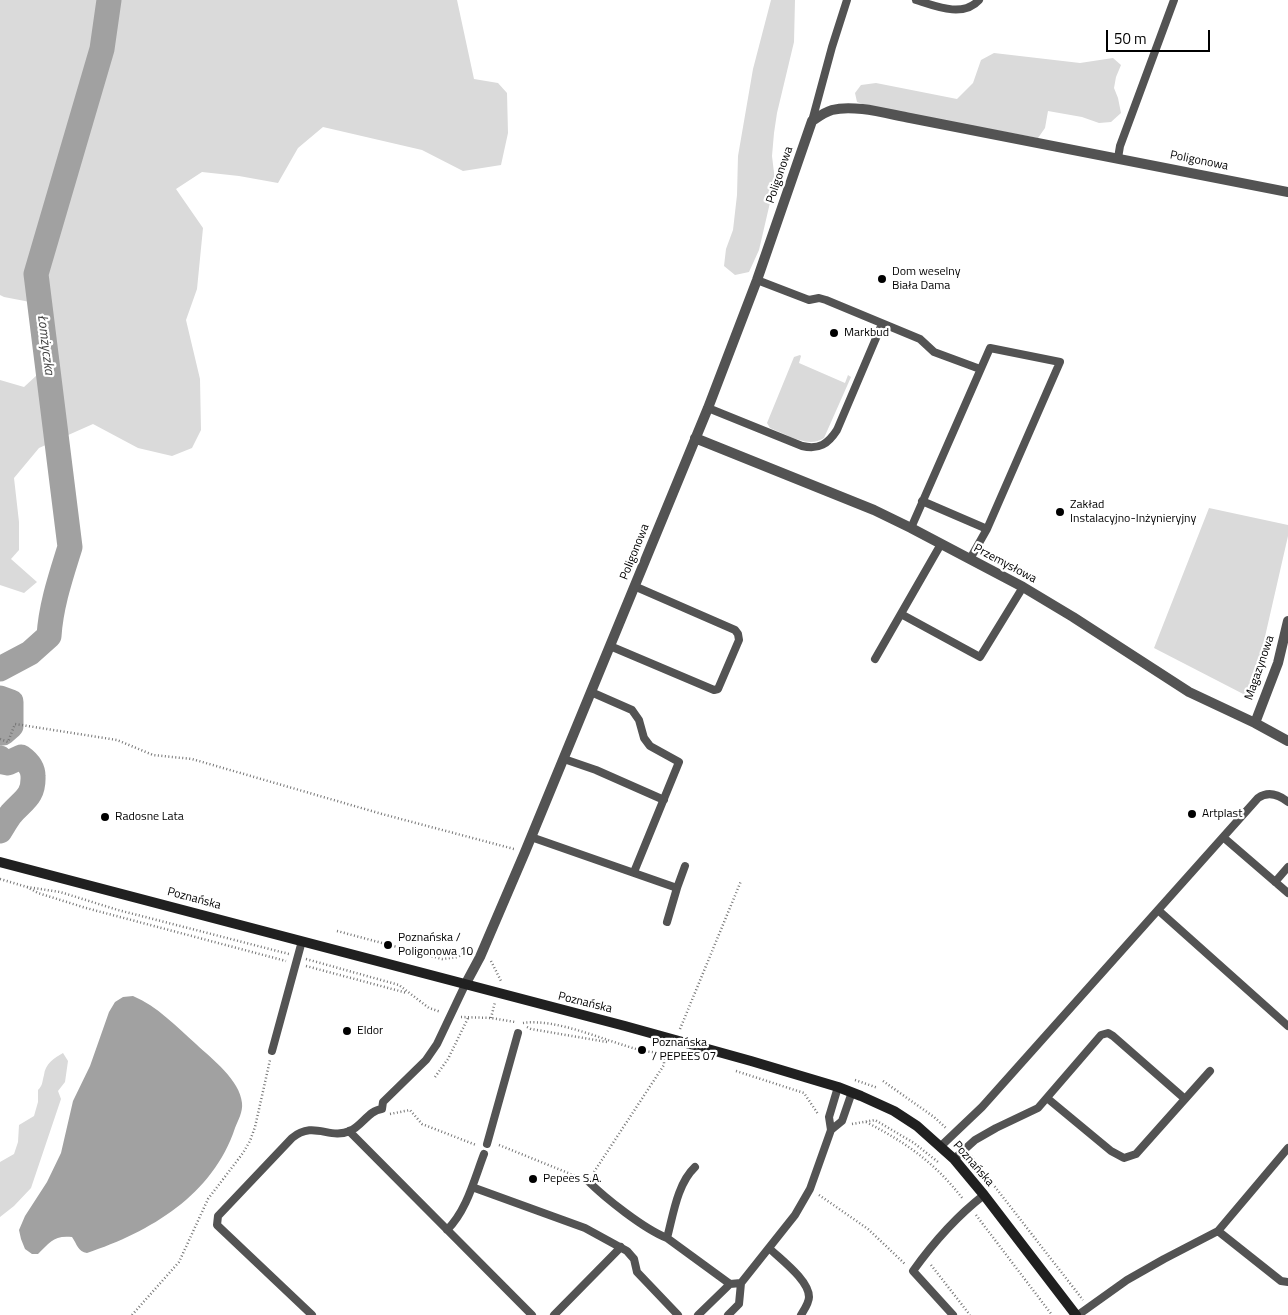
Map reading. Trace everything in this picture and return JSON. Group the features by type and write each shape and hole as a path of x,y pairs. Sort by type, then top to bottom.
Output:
{"main road":[{"name":"Poznańska","path":"5,863 676,1040 852,1092 907,1119 929,1135 954,1159 984,1195 1073,1314"}],"street":[{"name":"Poligonowa","path":"465,985 480,957 525,852 708,408 757,280 812,121 834,110 857,109 1288,192"},
{"name":"Przemysłowa","path":"695,438 874,510 911,528 1023,587 1189,692 1288,741"},
{"name":"Magazynowa","path":"1254,723 1278,663 1288,621"}],"lane":[{"name":"Poligonowa","path":"812,121 847,0"},
{"path":"916,0 954,10 969,7 979,0"},
{"path":"1118,158 1120,146 1174,0"},
{"path":"757,280 809,300 819,298 826,300 920,339 934,352 980,370"},
{"path":"708,408 802,446 810,448 820,447 831,439 837,430 882,324"},
{"path":"911,528 990,348 1060,362 987,529 970,559"},
{"path":"922,501 987,529"},
{"path":"875,659 941,544"},
{"path":"610,646 714,690 718,689 739,640 735,630 634,586"},
{"path":"901,614 980,657 1023,587"},
{"path":"591,692 632,710 639,720 644,738 650,746 679,762 634,872"},
{"path":"564,759 596,770 664,800"},
{"path":"941,1146 982,1107 1258,798 1263,794 1271,794 1279,796 1288,802"},
{"path":"531,837 677,888"},
{"path":"1223,837 1288,893"},
{"path":"666,922 685,866"},
{"path":"1275,882 1288,867"},
{"path":"1158,910 1288,1026"},
{"path":"272,1051 302,941"},
{"path":"312,1315 217,1225 216,1221 220,1212 300,1131 349,1131 376,1109 382,1109 383,1102 426,1060 437,1044 465,985"},
{"path":"487,1144 518,1033"},
{"path":"954,1159 975,1140 1038,1108 1101,1035 1108,1033 1185,1099"},
{"path":"1046,1098 1110,1152 1124,1158 1136,1154 1210,1072"},
{"path":"728,1315 739,1304 741,1283 795,1215 810,1189 831,1130 829,1117 838,1087"},
{"path":"831,1130 842,1121 852,1092"},
{"path":"349,1131 532,1315"},
{"path":"1073,1314 1127,1280 1218,1231 1288,1148"},
{"path":"447,1230 462,1211 484,1154"},
{"path":"667,1238 679,1195 689,1172 695,1167"},
{"path":"588,1181 639,1222 667,1238 730,1284"},
{"path":"472,1187 585,1228 621,1247 634,1259 637,1272 678,1315"},
{"path":"953,1315 912,1271 924,1255 984,1195"},
{"path":"1218,1231 1281,1281 1288,1282"},
{"path":"554,1315 621,1247"},
{"path":"768,1248 805,1284 809,1296 807,1306 801,1315"},
{"path":"698,1315 730,1284 741,1283"}],"path":[{"path":"0,739 8,742 15,724 117,740 153,755 192,759 227,768 382,814 525,852"},
{"path":"0,879 27,887 60,892 118,910 297,960 408,993 399,985 297,960 78,905 38,893 27,887"},
{"path":"676,1040 740,881"},
{"path":"435,1077 448,1059 468,1018"},
{"path":"616,1043 540,1031 522,1024 531,1022 556,1025 642,1050 682,1055"},
{"path":"132,1315 179,1262 205,1204 250,1141 255,1127 272,1051"},
{"path":"499,1145 588,1181 664,1066 664,1052"},
{"path":"728,1068 804,1093 818,1114"},
{"path":"388,1114 410,1110"},
{"path":"852,1124 865,1122"},
{"path":"810,1189 868,1229 912,1271"},
{"path":"924,1255 970,1315"}],"shaded area":[{"path":"0,0 457,0 474,79 498,83 507,93 508,133 501,165 463,171 422,150 323,127 298,148 278,183 202,172 176,189 203,228 197,289 186,320 200,379 201,430 192,448 172,456 138,448 93,424 39,448 14,478 19,522 19,550 11,559 37,582 24,593 0,585 0,380 24,387 37,375 35,328 30,302 0,295"},
{"path":"771,0 795,0 794,42 777,113 772,156 775,181 759,250 749,272 735,275 724,266 726,249 733,230 737,195 738,156 753,69"},
{"path":"994,53 1080,63 1113,58 1121,65 1114,88 1121,113 1111,122 1099,123 1082,117 1048,111 1045,128 1038,138 871,107 857,102 855,93 861,85 876,83 957,99 973,83 981,60"},
{"path":"800,355 799,363 845,383 848,375 851,377 824,438 818,441 811,442 797,439 770,428 767,423 794,357"},
{"path":"1209,508 1288,525 1288,536 1251,698 1154,648"},
{"path":"133,996 150,1005 166,1017 224,1070 240,1094 242,1106 240,1116 225,1152 211,1173 176,1208 156,1222 134,1234 87,1253 80,1249 72,1237 61,1237 53,1240 38,1254 32,1254 25,1249 19,1230 25,1216 47,1182 61,1153 73,1101 90,1066 109,1012 115,1002 123,997"},
{"path":"63,1053 68,1061 65,1082 58,1091 61,1099 31,1188 14,1206 0,1217 0,1162 14,1154 18,1142 19,1125 34,1116 38,1102 38,1090 42,1085 46,1068 53,1059"}],"waterway":[{"name":"Łomżyczka","path":"0,669 30,653 49,636 54,602 70,547 36,274 102,49 109,0"},
{"name":"Łomżyczka","path":"0,698 11,702 11,726 3,733"},
{"name":"Łomżyczka","path":"0,758 3,762 8,763 21,757 30,765 33,776 30,794 11,814 0,831"}],"place":[{"name":"Dom weselny Biała Dama","path":"882,279"},
{"name":"Markbud","path":"834,333"},
{"name":"Zakład Instalacyjno-Inżynieryjny","path":"1060,512"},
{"name":"Artplast","path":"1192,814"},
{"name":"Radosne Lata","path":"105,817"},
{"name":"Poznańska / Poligonowa 10","path":"388,945"},
{"name":"Eldor","path":"347,1031"},
{"name":"Poznańska / PEPEES 07","path":"642,1050"},
{"name":"Pepees S.A.","path":"533,1179"}]}
